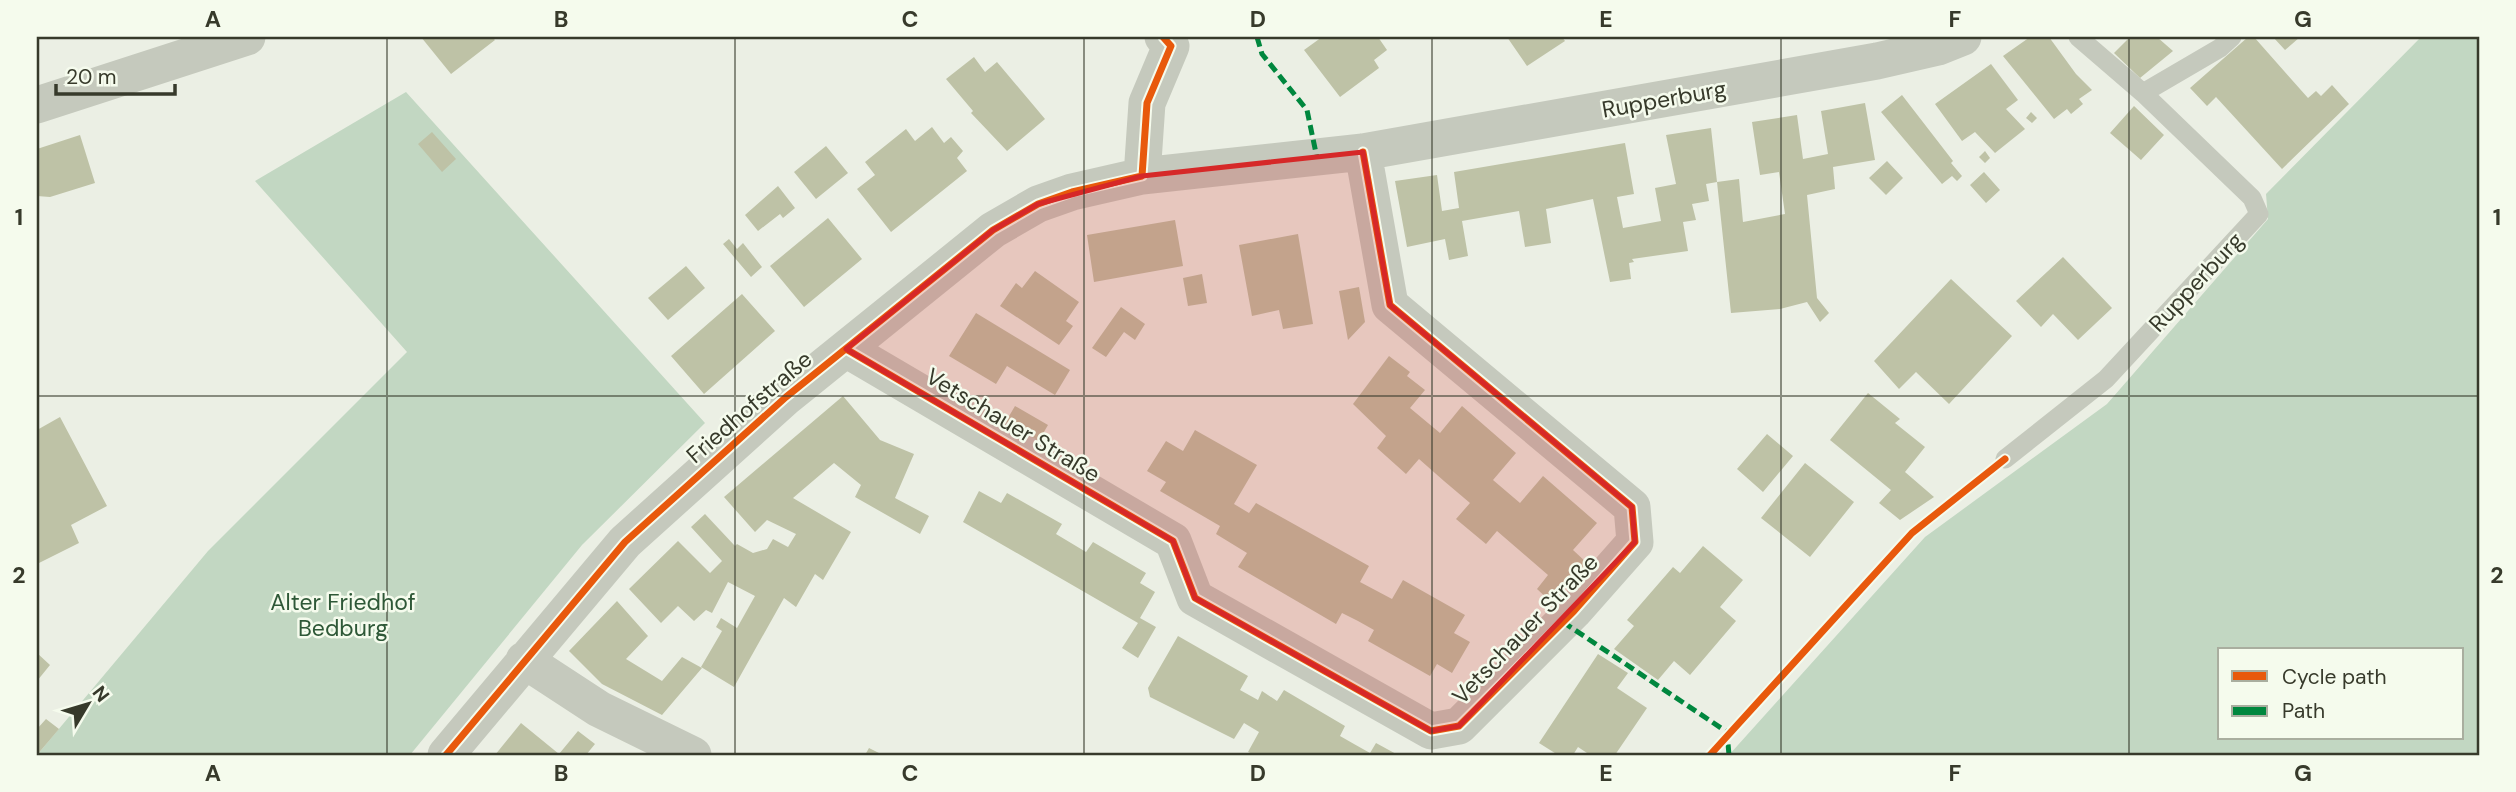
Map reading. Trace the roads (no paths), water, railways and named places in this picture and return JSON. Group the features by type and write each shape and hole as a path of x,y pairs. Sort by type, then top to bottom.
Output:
{"street":[{"path":"37,105 247,37"},
{"name":"Rupperburg","path":"1363,152 1877,61 1938,47 1964,37"},
{"path":"1142,176 1147,103 1176,40"},
{"name":"Friedhofstraße","path":"446,755 625,542 786,397 993,230 1038,204 1072,192 1142,176 1363,152"},
{"name":"Vetschauer Straße","path":"846,349 1173,541 1195,598 1431,731 1459,726 1574,611 1635,542 1632,507 1390,306 1363,152"},
{"path":"524,660 598,709 693,755"}],"lane":[{"name":"Rupperburg","path":"2005,459 2106,379 2259,214 2252,198 2143,93 2078,37"},
{"path":"2143,93 2220,48 2232,37"}],"park label":[{"name":"Alter Friedhof Bedburg","path":"343,615"}]}
